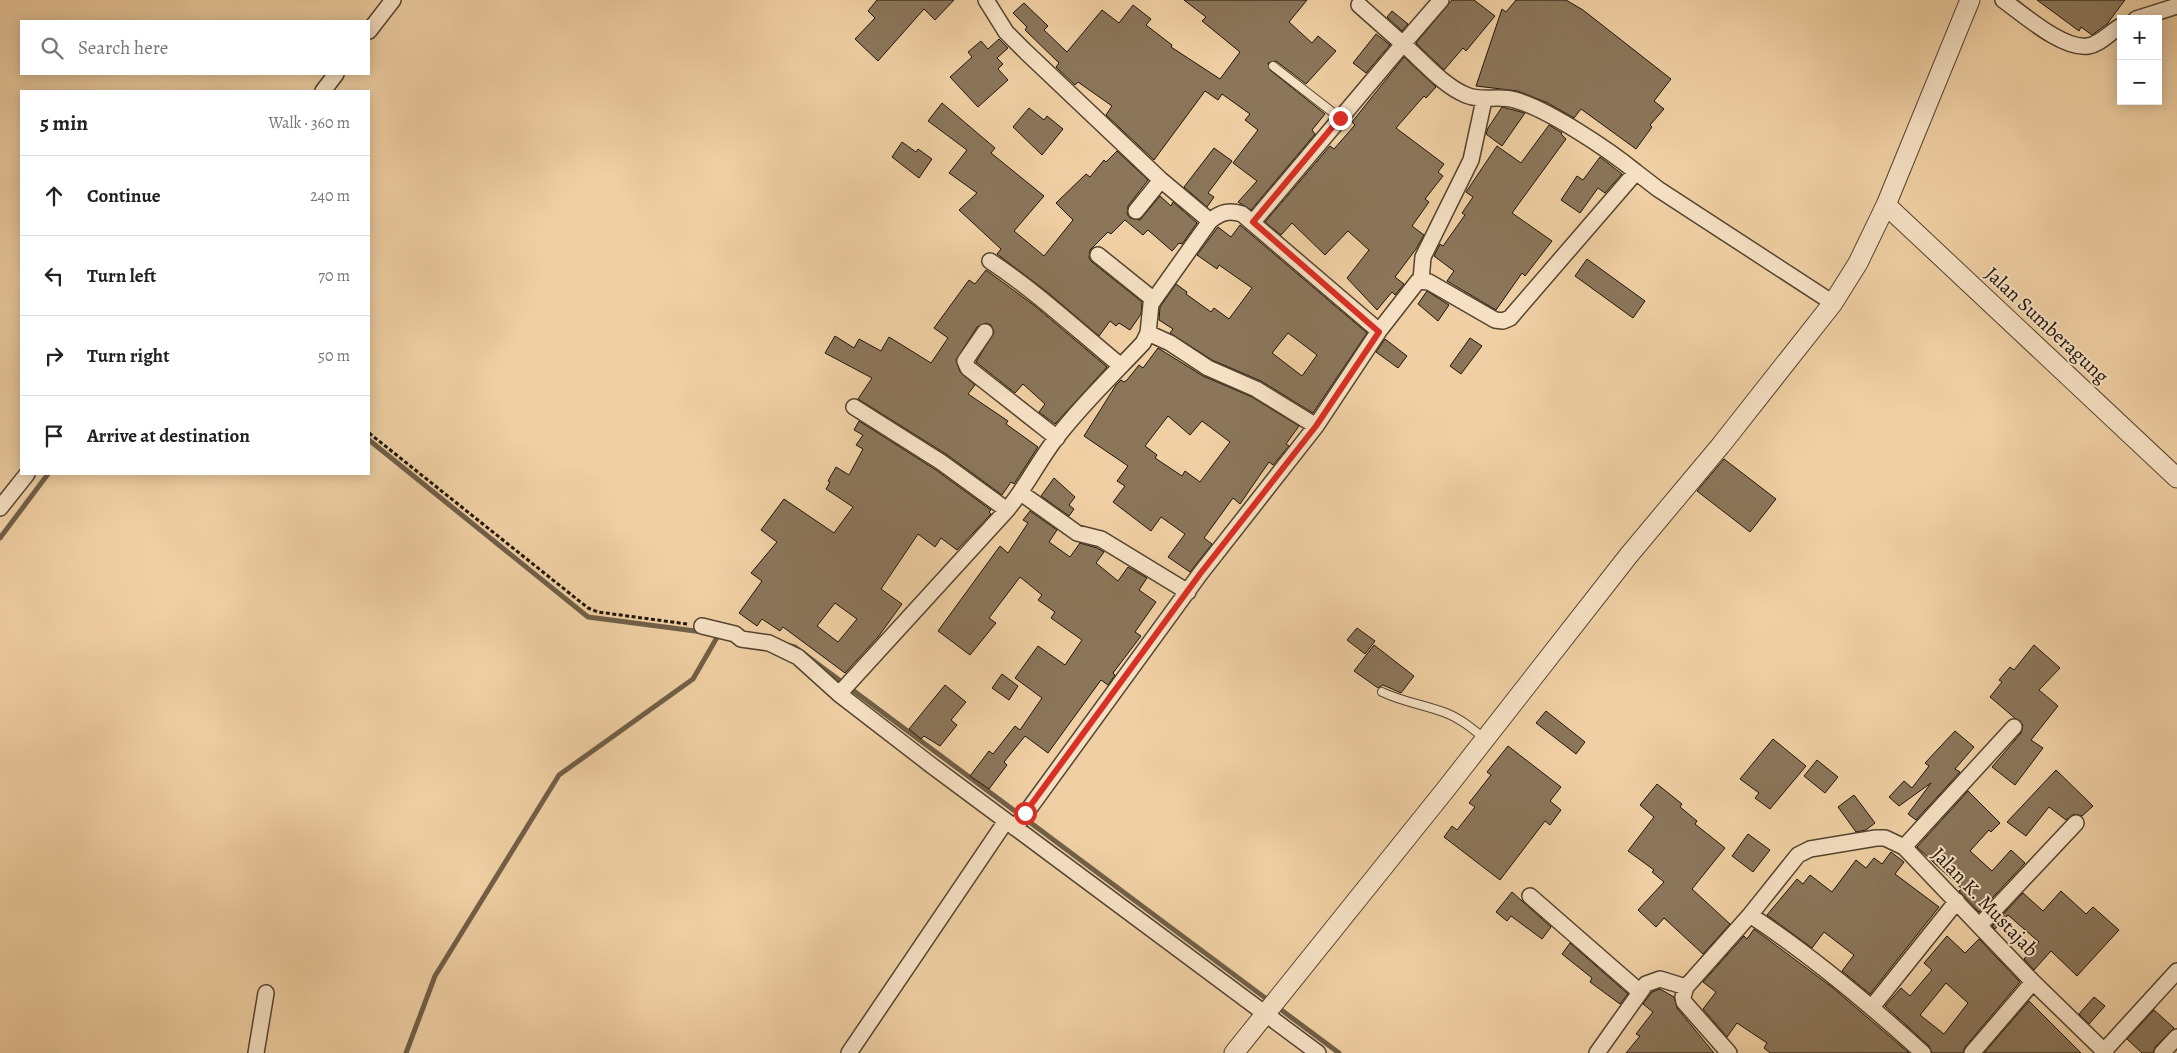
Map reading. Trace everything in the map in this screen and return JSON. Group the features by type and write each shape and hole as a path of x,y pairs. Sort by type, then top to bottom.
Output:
{"street":[{"path":"370,30 393,0"},
{"path":"986,0 1006,32 1161,180 1210,220"},
{"path":"1253,222 1441,0"},
{"path":"1234,1053 1485,739 1605,585 1721,445 1833,303 1858,263 1886,205 1970,0"},
{"path":"2003,0 2070,45 2088,46 2099,42 2117,29"},
{"path":"1359,5 1453,87 1467,96 1484,100 1511,99 1550,115 1636,172 1658,189 1833,303"},
{"path":"2149,15 2177,6"},
{"path":"324,90 335,75"},
{"path":"1421,280 1423,257 1471,160 1484,100"},
{"path":"849,1053 1017,820 1200,574 1316,426 1414,283 1421,280 1429,282 1495,320 1503,321 1510,318 1636,172"},
{"path":"1136,211 1161,180"},
{"name":"Jalan Sumberagung","path":"1886,205 2177,478"},
{"path":"844,688 1007,510 1021,493 1057,438 1085,404 1143,343 1148,333 1149,308 1210,220 1217,215 1233,211 1253,222 1379,332"},
{"path":"1098,255 1154,300"},
{"path":"990,261 1039,295 1070,325 1121,366"},
{"path":"985,332 968,355 966,361 968,368 1057,438"},
{"path":"1148,333 1170,343 1208,368 1256,389 1316,426"},
{"path":"854,407 941,462 1007,510"},
{"path":"0,508 26,475"},
{"path":"1021,493 1076,533 1101,539 1188,592"},
{"path":"702,626 735,634 741,639 769,643 784,649 844,688 1318,1053"},
{"path":"1904,847 2014,727"},
{"path":"1980,925 2076,823"},
{"name":"Jalan K. Mustajab","path":"1750,915 1792,860 1810,849 1885,838 1904,847 2033,982 2105,1052"},
{"path":"1530,896 1640,992"},
{"path":"1872,1007 1957,901"},
{"path":"1729,1053 1684,1002 1683,997 1686,986 1750,915 1794,944 1872,1007 1923,1053"},
{"path":"2105,1052 2177,971"},
{"path":"1598,1053 1646,984 1654,980 1686,986"},
{"path":"1972,1053 2033,982"},
{"path":"256,1053 266,993"},
{"path":"2162,1053 2177,1037"}],"lane":[{"path":"1273,66 1340,118"},
{"path":"1382,692 1400,701 1447,714 1463,722 1485,739"}],"path":[{"path":"370,434 588,608 598,612 702,626"}],"building":[{"path":"877,0 954,0 935,20 924,9 878,61 855,39 875,18 868,11"},
{"path":"1184,0 1307,0 1289,22 1312,43 1318,36 1336,51 1306,84 1276,61 1268,63 1270,70 1325,114 1312,130 1315,134 1251,210 1238,202 1257,181 1233,163 1258,130 1245,120 1250,114 1222,94 1218,100 1205,91 1154,160 1106,115 1112,106 1078,82 1075,85 1056,67 1059,63 1025,30 1027,27 1013,13 1024,3 1048,26 1044,30 1067,52 1102,10 1119,23 1133,5 1151,19 1146,25 1172,45 1171,47 1220,79 1240,52 1202,21 1206,17"},
{"path":"1452,0 1474,0 1495,16 1466,51 1463,48 1444,70 1416,43"},
{"path":"1516,0 1566,0 1583,10 1671,79 1654,101 1664,109 1650,125 1652,127 1636,149 1581,109 1574,118 1548,103 1518,91 1476,86 1502,9 1506,12"},
{"path":"2037,0 2125,0 2107,24 2092,35 2081,27 2079,31"},
{"path":"1392,11 1408,24 1402,31 1387,17"},
{"path":"1376,34 1390,45 1366,73 1353,63"},
{"path":"999,39 1008,48 997,58 1003,64 998,69 1008,80 978,107 950,77 972,57 968,52 981,41 988,49"},
{"path":"1404,57 1436,87 1426,98 1424,96 1396,128 1444,164 1438,172 1443,176 1425,199 1429,202 1412,226 1424,235 1395,277 1404,284 1395,295 1392,292 1377,310 1347,278 1369,250 1348,231 1325,255 1292,223 1281,235 1265,222 1330,146 1334,149 1355,125 1352,122"},
{"path":"942,103 995,148 991,153 1044,196 1014,231 1044,256 1073,220 1056,203 1086,174 1090,177 1104,160 1106,162 1117,151 1148,180 1128,206 1127,214 1130,218 1140,220 1160,196 1171,206 1173,202 1197,223 1182,244 1179,243 1172,251 1148,230 1143,235 1125,220 1111,234 1108,232 1090,250 1089,258 1092,262 1142,302 1141,314 1130,330 1119,323 1116,326 1110,321 1099,336 1046,291 997,254 1001,249 959,210 977,193 949,173 967,150 928,121"},
{"path":"1502,107 1525,113 1502,146 1486,134"},
{"path":"1029,108 1044,120 1047,116 1063,129 1042,155 1013,127"},
{"path":"1549,125 1562,133 1566,139 1512,213 1552,241 1525,276 1522,273 1496,310 1447,281 1454,271 1434,256 1440,244 1443,246 1465,215 1462,213 1473,197 1466,192 1497,146 1521,163"},
{"path":"902,142 916,152 918,149 932,159 919,178 892,157"},
{"path":"1214,148 1232,161 1208,193 1214,197 1207,207 1184,187"},
{"path":"1600,157 1622,174 1605,193 1598,188 1580,213 1561,200 1577,176 1583,180"},
{"path":"1240,225 1367,333 1313,413 1261,381 1212,360 1170,333 1173,329 1159,320 1160,307 1176,284 1187,292 1186,294 1211,312 1214,308 1229,319 1252,288 1219,265 1217,269 1197,255 1218,227 1231,237","holes":["1288,333 1317,355 1302,376 1272,353"]},
{"path":"1587,259 1645,301 1633,318 1575,276"},
{"path":"986,270 1035,306 1107,367 1055,424 1039,412 1045,404 1023,384 1015,393 976,362 994,332 991,325 986,323 977,327 956,360 960,372 975,385 968,394 1008,421 1006,424 1038,447 1014,484 1011,482 1002,495 946,454 858,399 872,378 825,353 835,336 854,348 859,339 881,351 889,337 931,363 948,338 934,328 969,280 975,284"},
{"path":"1427,291 1449,305 1438,321 1418,304"},
{"path":"1470,338 1482,346 1461,374 1450,366"},
{"path":"1385,339 1407,356 1398,368 1376,352"},
{"path":"1158,348 1203,376 1252,397 1299,426 1286,444 1289,446 1273,465 1269,462 1240,504 1233,498 1204,538 1212,544 1190,572 1168,557 1185,534 1161,517 1151,531 1113,502 1125,486 1117,481 1128,466 1084,436 1116,385 1121,380 1124,382 1127,380 1139,365 1143,368","holes":["1168,416 1190,435 1202,421 1230,442 1200,482 1185,471 1182,476 1155,458 1157,455 1145,446"]},
{"path":"859,421 936,470 991,510 989,512 991,514 957,550 941,538 935,547 918,534 881,589 902,604 878,637 845,673 783,627 780,631 762,619 757,626 739,613 762,581 751,573 777,542 761,530 784,499 834,533 853,507 826,489 836,467 849,475 863,449 856,445 863,435 854,430","holes":["835,603 857,619 838,642 817,626"]},
{"path":"1724,459 1776,499 1750,532 1697,491"},
{"path":"1054,478 1075,497 1069,505 1074,509 1069,516 1041,496"},
{"path":"1030,511 1057,530 1049,542 1070,557 1080,543 1104,552 1096,563 1118,581 1128,567 1147,578 1139,590 1156,602 1135,632 1141,636 1113,673 1115,675 1108,685 1101,680 1048,753 1025,736 1004,762 1007,765 989,789 970,776 989,751 993,754 1015,726 1020,730 1042,698 1015,678 1038,646 1065,665 1082,640 1051,618 1055,612 1038,600 1042,595 1020,577 989,618 996,623 970,655 938,631 1000,546 1008,553 1028,523 1023,520"},
{"path":"1357,628 1375,641 1365,654 1347,640"},
{"path":"1374,645 1414,676 1401,693 1383,685 1378,688 1354,671"},
{"path":"2034,645 2060,668 2039,690 2058,706 2031,740 2043,748 2015,785 1992,767 2021,733 2023,725 1990,697 2002,682 1999,680 2010,667 2014,670"},
{"path":"1002,674 1018,686 1009,700 992,688"},
{"path":"945,685 966,702 951,720 957,725 940,746 924,736 921,739 909,729"},
{"path":"1546,711 1585,742 1576,754 1536,723"},
{"path":"1955,731 1974,747 1955,769 1960,772 1916,820 1908,814 1931,783 1899,806 1889,797 1904,781 1912,788 1929,766 1925,763"},
{"path":"1773,739 1806,766 1770,809 1755,798 1759,793 1740,779"},
{"path":"1508,746 1561,787 1550,801 1561,810 1550,825 1545,821 1500,880 1444,837 1452,826 1457,830 1475,807 1469,803 1491,775 1487,772"},
{"path":"1817,760 1838,777 1825,793 1804,776"},
{"path":"2056,770 2093,806 2082,816 2074,814 2066,820 2049,807 2026,836 2007,822"},
{"path":"1657,784 1682,804 1680,807 1697,821 1695,824 1725,848 1692,889 1730,924 1703,954 1664,918 1656,927 1638,910 1664,882 1652,872 1654,870 1628,851 1654,817 1640,805"},
{"path":"1968,791 2000,823 1991,832 1989,830 1970,851 1992,871 2011,850 2025,863 1979,912 1959,891 1962,889 1917,847"},
{"path":"1854,795 1875,823 1866,830 1856,832 1838,807"},
{"path":"1748,834 1770,850 1753,872 1732,856"},
{"path":"1891,852 1904,862 1895,874 1939,907 1870,994 1842,971 1854,955 1824,932 1812,948 1767,915 1797,879 1803,884 1810,875 1832,892 1856,860 1866,868 1874,858 1882,864"},
{"path":"2061,891 2086,914 2093,907 2119,930 2077,976 2051,951 2034,970 2024,959 2039,942 2008,915 1995,929 1992,926 2023,893 2043,911"},
{"path":"1512,892 1551,927 1542,939 1511,916 1507,921 1496,912"},
{"path":"1754,929 1833,988 1909,1053 1770,1053 1764,1048 1767,1043 1737,1023 1727,1037 1703,1009 1716,992 1703,982 1744,936 1747,939"},
{"path":"1947,936 1965,953 1979,939 2020,982 1965,1047 1963,1053 1932,1053 1929,1046 1885,1006 1901,988 1910,996 1932,970 1924,963","holes":["1946,983 1968,1003 1944,1034 1920,1015"]},
{"path":"1570,943 1628,994 1620,1004 1590,982 1592,978 1562,954"},
{"path":"1660,989 1674,997 1677,1008 1714,1053 1626,1053 1640,1036 1636,1034 1653,1012 1643,1004 1652,992"},
{"path":"2094,997 2105,1006 2089,1024 2079,1014"},
{"path":"2029,1001 2081,1053 1984,1053"},
{"path":"2154,1010 2174,1028 2155,1047 2153,1053 2142,1053 2127,1039"}],"waterway":[{"path":"370,441 588,617 703,632"},
{"path":"0,538 47,475"},
{"path":"406,1053 435,976 559,775 693,679 719,634"},
{"path":"787,645 795,647 1339,1053"}],"route":[{"path":"1025,813 1200,574 1316,426 1379,332 1253,222 1340,118"}]}
